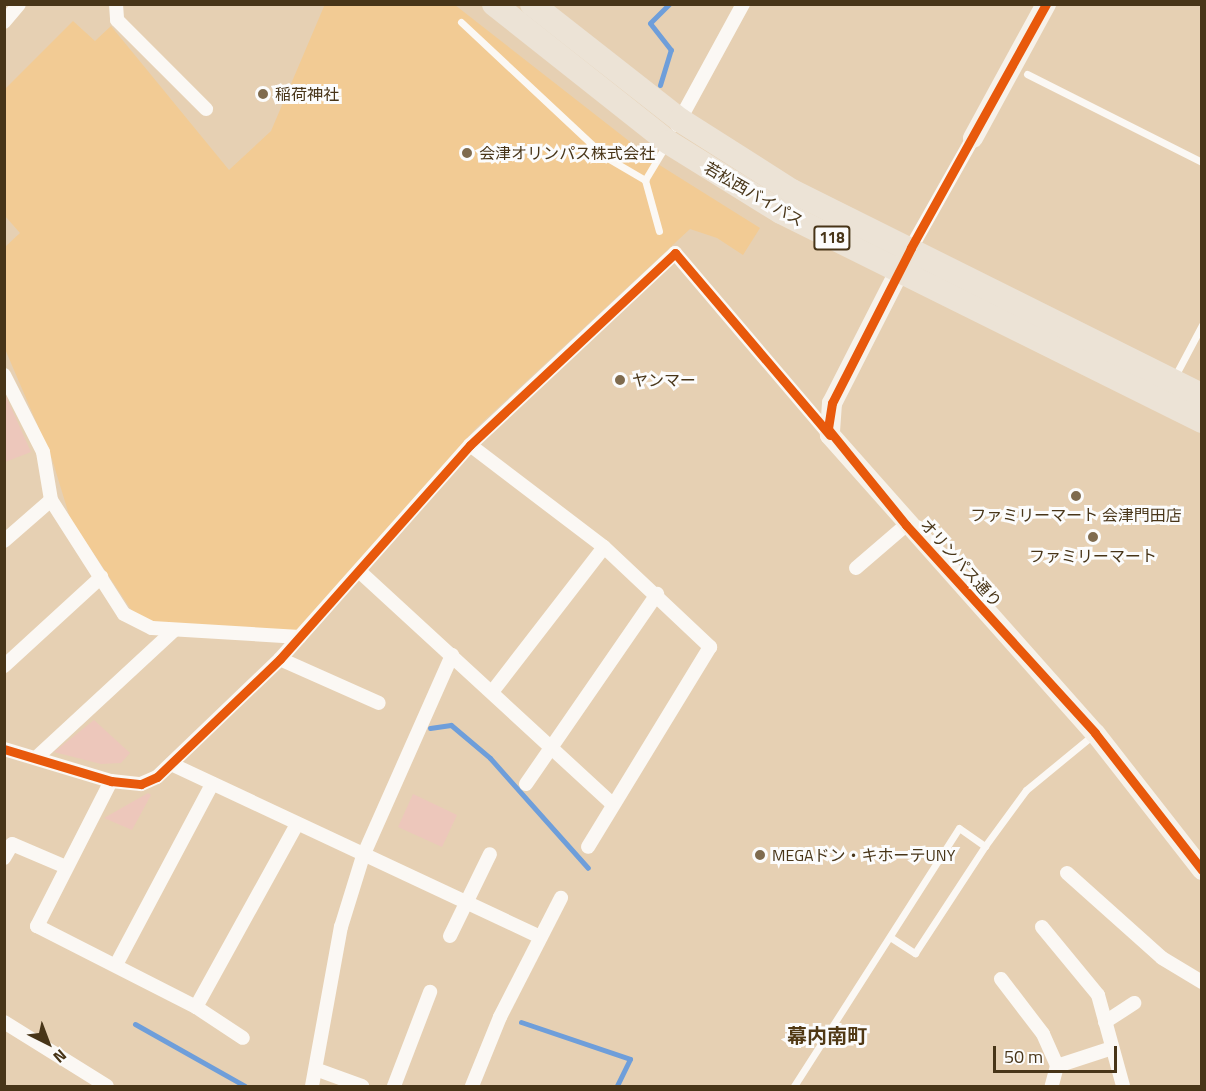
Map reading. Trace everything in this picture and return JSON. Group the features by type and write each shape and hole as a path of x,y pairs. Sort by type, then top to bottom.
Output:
{"highway":[{"name":"若松西バイパス","path":"494,4 668,142 781,212 1202,421"},
{"name":"若松西バイパス","path":"532,4 680,120 792,191 911,248 1202,395"}],"street":[{"path":"4,22 19,4"},
{"path":"116,4 117,20 206,109"},
{"path":"668,142 743,4"},
{"path":"830,435 832,403 911,248 1046,4"},
{"path":"4,748 111,780 141,784 171,764 280,659 470,446 675,253 830,435"},
{"path":"4,375 43,452 51,500 124,614 152,628 300,637"},
{"name":"オリンパス通り","path":"830,435 906,525 1095,733 1202,870"},
{"path":"470,446 604,547 657,594 710,647 612,804 588,848"},
{"path":"4,541 51,500"},
{"path":"856,568 906,525"},
{"path":"492,692 604,547"},
{"path":"359,571 612,804"},
{"path":"4,666 101,577"},
{"path":"526,784 657,594"},
{"path":"36,758 174,630"},
{"path":"312,1086 318,1070 341,927 363,856 452,655"},
{"path":"280,659 379,703"},
{"path":"171,764 363,856 467,900 541,937"},
{"path":"111,780 37,926 117,963 196,1007 243,1038"},
{"path":"117,963 212,784"},
{"path":"196,1007 297,824"},
{"path":"4,858 8,842 66,867"},
{"path":"450,936 490,854"},
{"path":"1067,873 1162,958 1202,982"},
{"path":"472,1086 561,897"},
{"path":"1042,927 1098,995 1123,1086"},
{"path":"1001,980 1043,1034 1057,1066 1052,1085"},
{"path":"394,1086 430,992"},
{"path":"1105,1022 1134,1003"},
{"path":"4,1022 107,1086"},
{"path":"1057,1066 1112,1048"},
{"path":"318,1070 362,1086"}],"lane":[{"path":"461,22 604,156 645,180 659,231"},
{"path":"1027,74 1202,162"},
{"path":"645,180 668,142"},
{"path":"1173,381 1202,325"},
{"path":"890,937 915,953 985,846 1026,790 1095,733"},
{"path":"794,1086 959,828 985,846"}],"shaded area":[{"path":"325,4 455,5 661,166 760,228 743,255 717,238 690,229 476,428 294,634 150,621 134,614 70,518 52,459 5,349 5,247 20,233 5,216 5,89 73,21 95,41 111,26 229,170 271,131"},
{"path":"5,394 31,452 4,462"},
{"path":"94,720 130,753 121,763 101,764 54,752"},
{"path":"148,793 151,795 132,830 104,818"},
{"path":"413,794 457,815 442,847 398,827"}],"waterway":[{"path":"660,85 671,50 650,23 669,4"},
{"path":"430,728 451,725 490,758 588,868"},
{"path":"521,1022 630,1059 617,1086"},
{"path":"135,1024 245,1086"}],"cycle path":[{"path":"1046,4 911,248 832,403 828,429 906,525 1095,733 1202,870"},
{"path":"4,749 111,781 141,784 157,777 280,659 470,445 675,253 830,435"}],"place":[{"name":"稲荷神社","path":"263,94"},
{"name":"会津オリンパス株式会社","path":"467,153"},
{"name":"ヤンマー","path":"620,380"},
{"name":"ファミリーマート 会津門田店","path":"1076,496"},
{"name":"ファミリーマート","path":"1093,537"},
{"name":"MEGAドン・キホーテUNY","path":"760,855"}],"district":[{"name":"幕内南町","path":"827,1035"}]}
